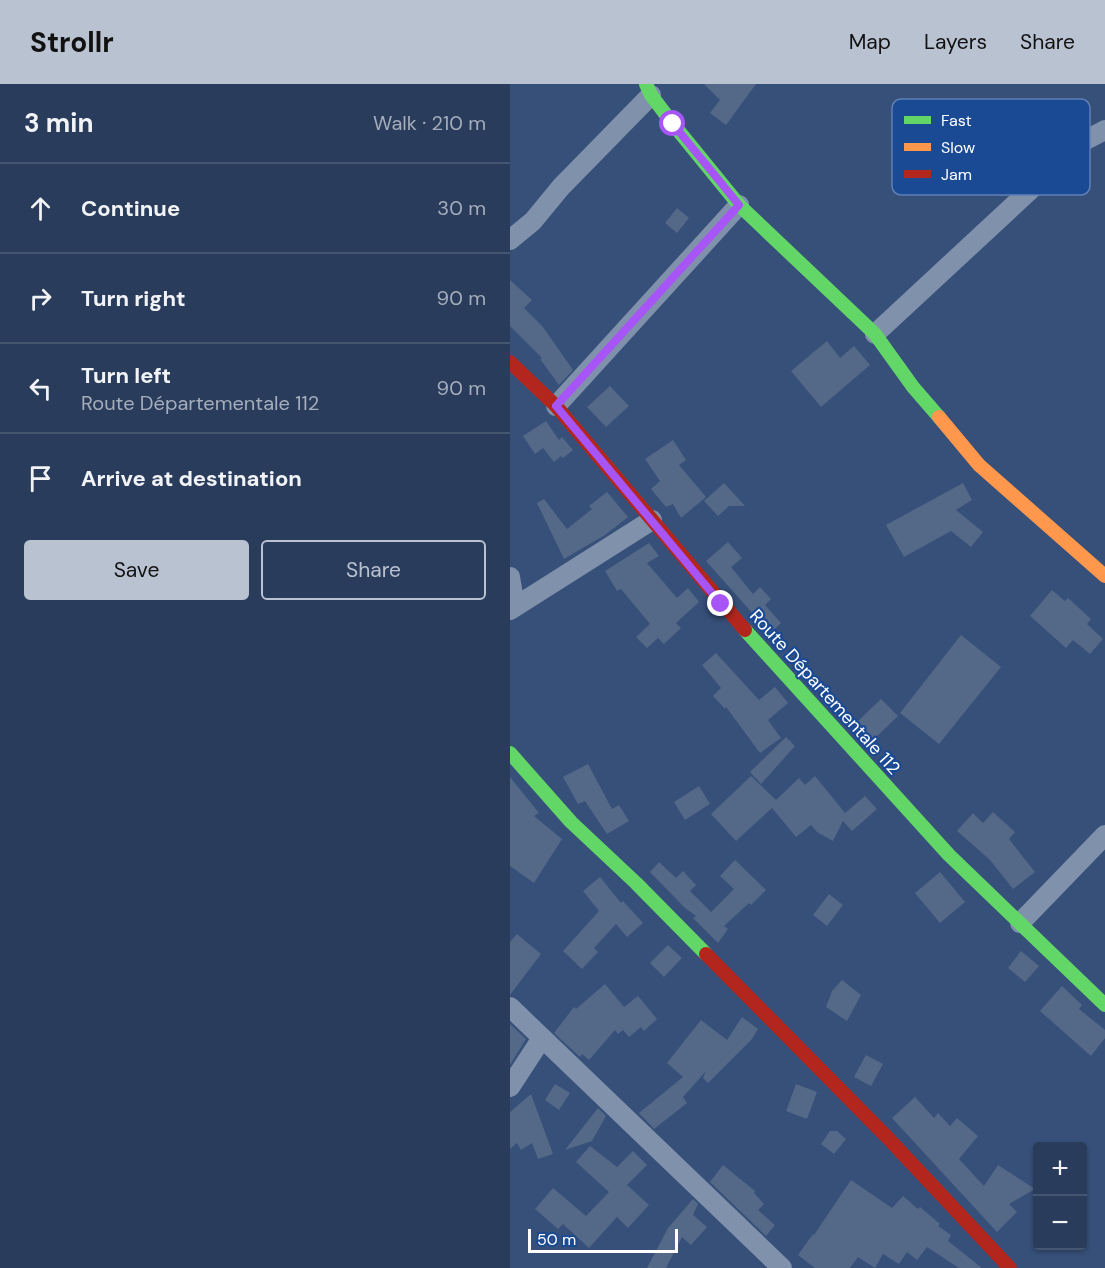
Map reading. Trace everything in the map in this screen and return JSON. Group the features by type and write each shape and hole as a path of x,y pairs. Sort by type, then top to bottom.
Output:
{"street":[{"path":"510,240 533,221 648,89 739,205 875,334 913,387 980,465 1105,576"},
{"path":"1090,138 1105,130"},
{"path":"875,334 1025,195"},
{"path":"556,406 739,205"},
{"name":"Route Départementale 112","path":"510,362 556,406 721,604 941,846 1105,1005"},
{"path":"510,577 513,608 652,520"},
{"path":"510,753 571,822 636,883 870,1120 1009,1268"},
{"path":"1020,923 1105,835"},
{"path":"510,1007 783,1268"},
{"path":"510,1087 542,1038"}],"building":[{"path":"704,84 756,84 726,125 710,113 720,100"},
{"path":"677,208 689,218 677,233 665,223"},
{"path":"510,280 532,300 524,308 543,327 573,370 559,385 540,359 542,358 510,326"},
{"path":"827,341 840,358 854,346 870,365 821,407 791,371"},
{"path":"610,386 629,406 606,427 587,407"},
{"path":"546,421 559,440 562,437 573,450 554,462 543,448 535,454 523,436"},
{"path":"673,440 686,460 679,465 706,497 681,518 673,504 666,507 651,489 660,481 645,459"},
{"path":"724,483 745,506 729,506 718,516 704,501"},
{"path":"963,483 972,500 956,510 983,532 971,547 951,531 904,557 886,525"},
{"path":"607,492 628,517 605,535 564,559 537,503 544,499 567,529 592,509 589,506"},
{"path":"728,542 742,558 731,567 753,594 760,587 771,599 765,605 781,623 770,633 706,561"},
{"path":"649,543 659,556 647,563 677,598 688,588 699,602 676,623 681,628 664,644 658,638 647,648 636,637 650,624 621,589 617,591 605,571"},
{"path":"1052,590 1065,601 1068,598 1091,619 1087,624 1103,639 1090,654 1073,640 1066,648 1030,616"},
{"path":"961,635 1001,667 939,744 900,713"},
{"path":"716,653 759,700 775,687 788,703 768,720 781,738 760,753 726,707 725,709 713,696 721,688 702,665"},
{"path":"881,699 898,716 870,743 854,725"},
{"path":"786,737 795,746 761,784 750,772"},
{"path":"588,764 612,809 619,805 629,821 607,834 585,801 578,804 563,777"},
{"path":"751,776 776,800 799,778 805,785 815,776 845,813 865,796 877,809 852,831 843,821 833,841 817,832 811,825 796,837 772,808 736,841 711,814"},
{"path":"510,777 539,813 534,816 562,839 534,883 510,866"},
{"path":"699,786 710,804 685,820 674,802"},
{"path":"993,812 1015,832 1009,839 1035,872 1013,889 990,860 957,831 973,813 983,823"},
{"path":"735,860 766,890 724,926 728,929 718,943 693,918 696,916 650,872 659,862 676,878 683,871 696,885 690,891 711,912 734,889 720,876"},
{"path":"940,872 965,902 940,923 915,893"},
{"path":"600,877 621,903 623,901 643,923 627,937 616,924 594,948 598,952 582,969 563,951 599,911 583,891"},
{"path":"829,894 843,905 827,926 813,915"},
{"path":"517,934 541,954 510,995 510,942"},
{"path":"668,945 682,958 664,977 650,963"},
{"path":"1021,951 1039,966 1025,982 1008,968"},
{"path":"842,980 861,995 847,1021 826,1007 832,991"},
{"path":"605,984 624,1007 638,996 657,1019 644,1031 641,1027 629,1037 623,1030 618,1034 615,1030 589,1060 582,1054 580,1057 554,1033 574,1007 576,1009"},
{"path":"1062,986 1082,1005 1079,1009 1105,1030 1105,1038 1091,1056 1040,1011"},
{"path":"742,1017 758,1029 752,1039 708,1083 703,1078 706,1071 683,1097 687,1103 654,1129 639,1113 683,1077 667,1063 701,1020 727,1040"},
{"path":"510,1024 526,1039 510,1065"},
{"path":"866,1055 883,1064 871,1086 854,1077"},
{"path":"555,1084 570,1093 559,1110 545,1100"},
{"path":"796,1084 817,1092 807,1119 786,1111"},
{"path":"531,1094 553,1154 538,1159 532,1143 521,1150 517,1143 510,1149 510,1112"},
{"path":"915,1097 934,1118 938,1113 950,1126 957,1118 978,1136 959,1159 984,1186 998,1165 1033,1188 1033,1190 1009,1204 1017,1212 997,1232 892,1118"},
{"path":"598,1108 606,1116 592,1141 565,1150"},
{"path":"830,1131 837,1131 846,1139 834,1154 821,1144"},
{"path":"590,1146 617,1167 633,1151 647,1165 627,1185 649,1205 628,1228 617,1217 589,1248 563,1224 558,1229 535,1209 553,1188 586,1216 609,1192 576,1162"},
{"path":"723,1165 755,1191 754,1193 764,1204 758,1210 775,1225 766,1236 710,1182"},
{"path":"851,1180 892,1208 903,1196 918,1209 920,1207 940,1224 938,1226 951,1235 948,1241 982,1268 959,1268 927,1247 917,1260 907,1252 899,1264 883,1254 875,1268 858,1257 850,1268 815,1268 798,1255"},
{"path":"693,1199 698,1204 693,1215 707,1227 691,1245 682,1237 666,1268 647,1268 668,1228"}],"traffic: fast":[{"path":"646,84 651,95 673,124 739,205 875,334 913,387 939,417"},
{"path":"745,630 949,855 1105,1005"},
{"path":"510,753 571,822 636,883 706,954"}],"traffic: slow":[{"path":"939,417 979,465 1105,576"}],"traffic: jam":[{"path":"510,362 556,406 745,630"},
{"path":"706,954 887,1137 1010,1268"}],"route":[{"path":"673,124 739,205 556,406 721,604"}]}
